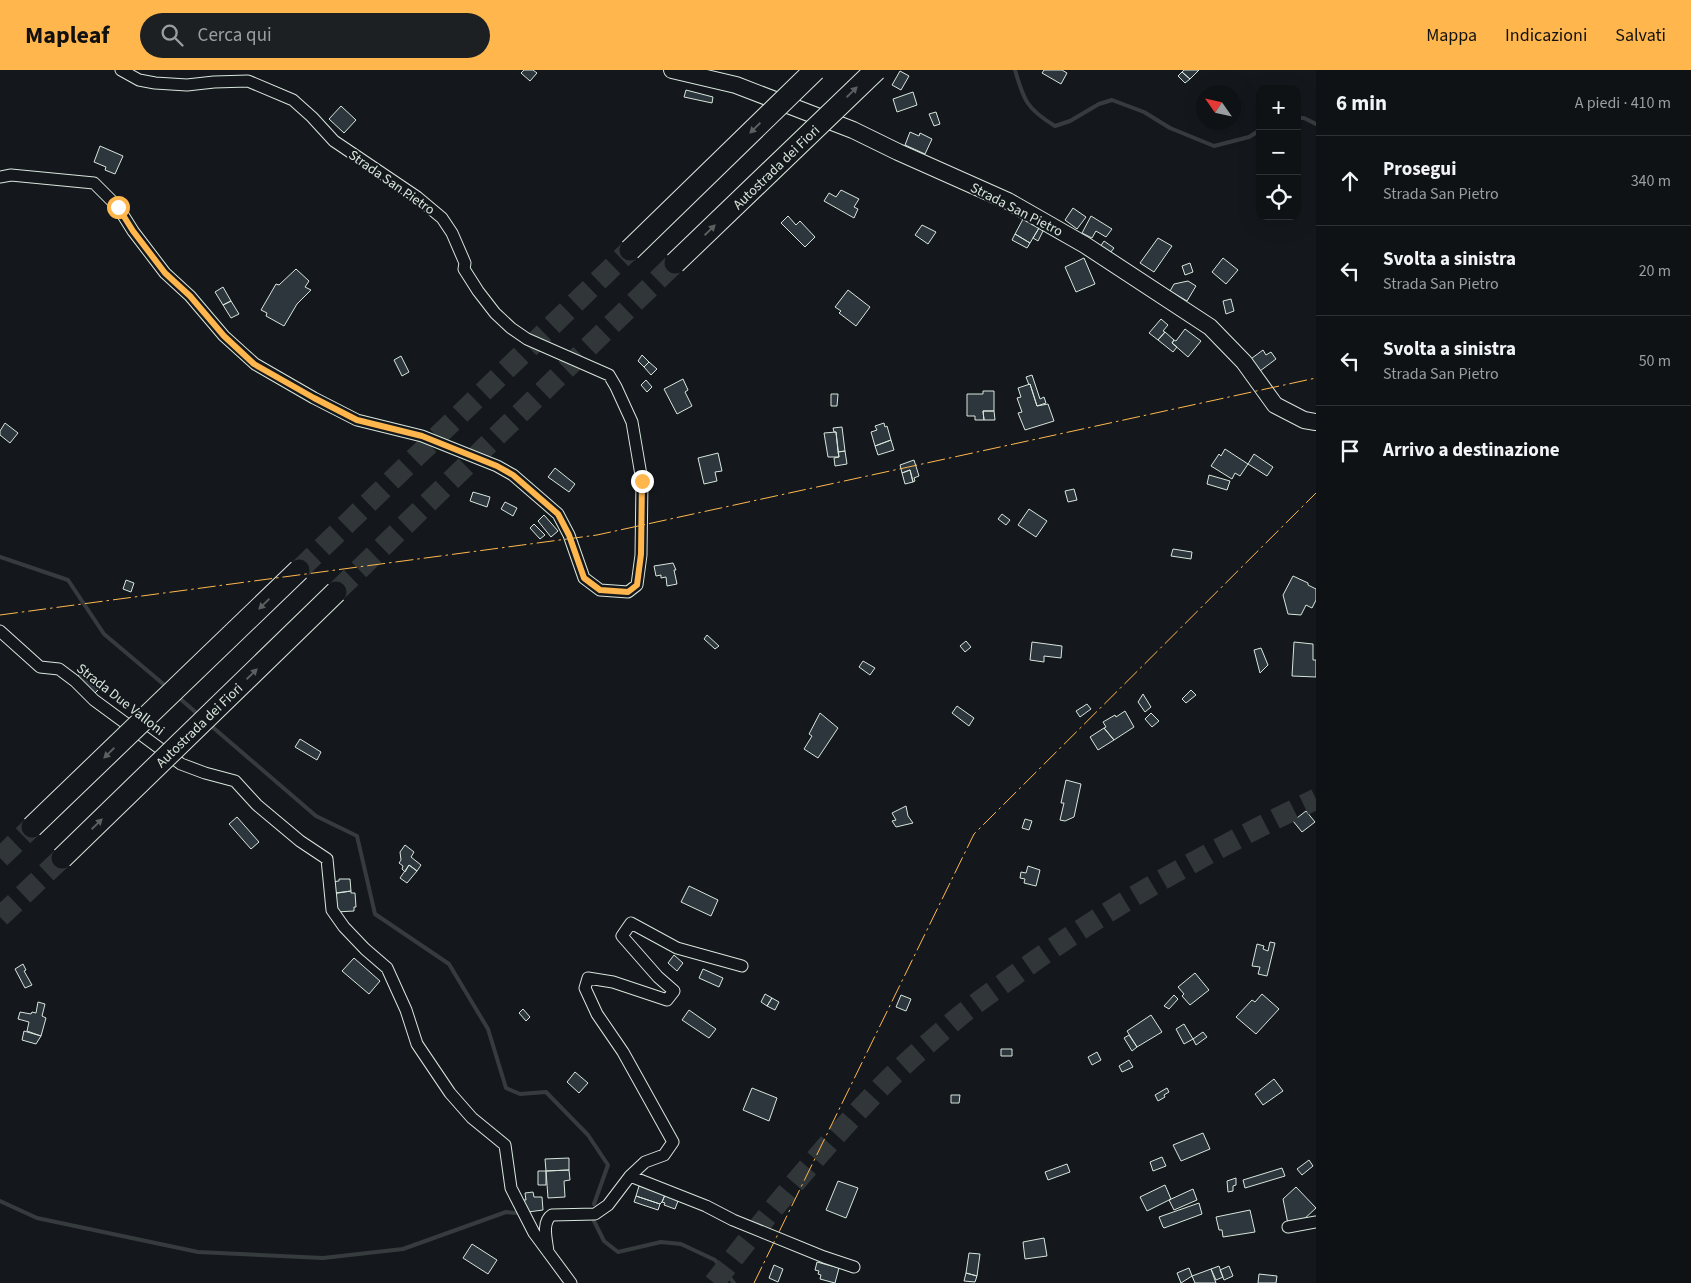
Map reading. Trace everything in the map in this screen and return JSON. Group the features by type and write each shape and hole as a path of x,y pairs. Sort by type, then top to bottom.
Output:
{"highway":[{"path":"630,250 816,70"},
{"name":"Autostrada dei Fiori","path":"675,264 876,70"},
{"path":"32,827 299,570"},
{"name":"Autostrada dei Fiori","path":"62,858 336,592"}],"street":[{"name":"Strada San Pietro","path":"0,177 11,175 94,183 118,207 133,231 165,273 190,296 224,336 254,364 357,420 422,436 497,466 513,475 558,514 569,535 584,578 600,590 628,592 637,585 641,554 642,481 632,422 609,375 527,339 511,328 495,313 464,269 465,263 452,233 442,218 416,197 334,141 293,100 248,81 187,85 156,83 139,80 121,70"},
{"name":"Strada San Pietro","path":"672,70 736,85 853,130 1008,202 1085,245 1210,327 1244,362 1275,405 1304,420 1316,422"},
{"name":"Strada Due Valloni","path":"0,631 40,667 59,669 75,681 94,700 181,764 234,781 257,805 300,841 328,859 332,910 344,927 387,968 406,1010 417,1044 445,1086 472,1118 505,1145 510,1188 534,1233 571,1283"},
{"path":"548,1254 546,1222 548,1217 552,1215 595,1214 608,1205 630,1176 645,1162 664,1155 673,1142 623,1052 596,1014 585,988 588,978 613,982 667,1000 674,991 658,977 622,936 631,923 677,948 742,966"},
{"path":"630,1176 706,1206 733,1220 824,1257 854,1267"},
{"path":"1288,1227 1316,1222"}],"building":[{"path":"524,70 533,70 537,73 530,81 521,73"},
{"path":"1044,70 1062,70 1067,73 1061,84 1042,73"},
{"path":"1184,70 1199,70 1190,79 1182,72"},
{"path":"900,71 909,76 901,90 892,85"},
{"path":"1182,72 1190,79 1185,83 1178,76"},
{"path":"686,90 713,97 712,103 684,97"},
{"path":"913,92 917,105 897,112 893,99"},
{"path":"341,106 356,120 344,133 329,119"},
{"path":"936,112 940,124 934,126 929,114"},
{"path":"910,132 919,136 920,133 932,139 925,154 905,145"},
{"path":"100,146 123,156 115,174 105,170 106,167 94,162"},
{"path":"841,190 859,199 854,207 858,209 854,218 824,201 829,193 836,197"},
{"path":"1073,208 1086,217 1077,229 1065,220"},
{"path":"788,216 796,225 800,221 815,237 805,247 781,223"},
{"path":"1091,216 1112,229 1106,237 1096,231 1092,238 1082,233"},
{"path":"1023,219 1039,228 1030,243 1015,234"},
{"path":"922,225 936,232 928,244 915,235"},
{"path":"1039,228 1043,231 1038,241 1033,238"},
{"path":"1015,234 1030,243 1027,248 1012,240"},
{"path":"1158,238 1172,246 1154,272 1140,263"},
{"path":"1104,241 1114,248 1110,253 1100,247"},
{"path":"1084,258 1095,284 1076,292 1065,267"},
{"path":"1223,258 1238,270 1226,284 1212,272"},
{"path":"1190,263 1193,272 1185,275 1182,266"},
{"path":"296,269 309,281 305,287 311,290 297,304 284,326 266,316 267,313 261,310 276,284 279,285"},
{"path":"1188,281 1196,286 1187,301 1170,291 1174,284"},
{"path":"223,287 231,301 223,305 215,292"},
{"path":"848,290 870,307 856,326 839,313 841,311 835,307"},
{"path":"1231,299 1234,311 1226,314 1223,301"},
{"path":"231,301 239,314 231,318 223,305"},
{"path":"1161,319 1168,325 1158,340 1149,333"},
{"path":"1185,329 1201,341 1188,357 1172,343 1174,340 1176,341"},
{"path":"1165,332 1174,340 1172,343 1177,347 1173,352 1158,340"},
{"path":"1263,350 1266,355 1271,352 1276,359 1256,374 1248,361"},
{"path":"642,355 649,362 644,367 638,361"},
{"path":"401,356 409,372 402,376 394,360"},
{"path":"649,362 657,369 651,375 644,367"},
{"path":"1032,375 1040,399 1044,397 1046,403 1037,406 1026,377"},
{"path":"683,379 688,390 685,392 692,406 677,414 664,389"},
{"path":"646,380 652,387 647,392 641,385"},
{"path":"1030,384 1037,406 1048,404 1054,421 1025,430 1018,413 1022,412 1017,398 1021,397 1018,388"},
{"path":"983,391 994,391 994,411 983,411 984,420 975,420 975,416 967,416 967,394 983,394"},
{"path":"831,394 838,394 837,406 831,406"},
{"path":"983,411 994,411 995,420 984,420"},
{"path":"5,423 18,433 10,443 0,435 0,431"},
{"path":"884,423 885,427 887,426 891,440 875,446 871,432 877,430 875,426"},
{"path":"842,427 845,451 838,452 836,432 834,432 833,428"},
{"path":"836,432 839,457 828,457 824,433"},
{"path":"891,440 894,450 878,455 875,446"},
{"path":"1225,449 1248,464 1240,476 1235,473 1232,479 1211,466"},
{"path":"845,451 847,464 835,466 834,458 839,457 838,452"},
{"path":"718,453 722,471 715,472 717,481 704,484 698,458"},
{"path":"1254,454 1273,467 1267,476 1248,464"},
{"path":"914,460 919,476 914,478 915,481 913,482 910,470 902,473 900,465"},
{"path":"555,468 575,484 569,492 548,477"},
{"path":"910,470 913,482 905,484 902,473"},
{"path":"1209,475 1230,481 1227,490 1207,484"},
{"path":"1074,489 1077,500 1068,502 1065,491"},
{"path":"473,492 490,497 487,507 470,501"},
{"path":"505,502 517,508 513,516 501,509"},
{"path":"1029,509 1047,521 1036,537 1018,525"},
{"path":"1002,514 1010,520 1006,525 998,519"},
{"path":"544,515 558,531 551,537 538,521"},
{"path":"534,524 545,535 540,539 530,528"},
{"path":"1173,549 1192,552 1191,559 1171,556"},
{"path":"673,563 676,570 674,570 677,584 667,586 666,577 656,576 654,566"},
{"path":"1293,576 1316,589 1316,600 1312,608 1306,605 1301,615 1288,614 1283,595"},
{"path":"126,580 134,583 131,592 123,589"},
{"path":"707,635 719,646 715,649 704,639"},
{"path":"966,641 971,647 965,652 960,646"},
{"path":"1032,642 1062,646 1061,658 1044,656 1044,662 1030,660"},
{"path":"1294,642 1313,644 1313,660 1316,660 1316,677 1292,676"},
{"path":"1261,648 1268,665 1260,673 1254,650"},
{"path":"863,661 875,668 870,675 859,667"},
{"path":"85,668 103,685 92,696 75,679"},
{"path":"1191,690 1196,695 1186,703 1182,699"},
{"path":"1143,694 1151,707 1145,712 1138,702"},
{"path":"1087,704 1091,709 1080,717 1076,711"},
{"path":"957,706 974,718 969,726 952,713"},
{"path":"1125,711 1134,727 1114,740 1104,728 1106,727 1103,722"},
{"path":"820,713 838,728 818,758 804,749 812,736 809,734"},
{"path":"1151,713 1159,721 1152,727 1145,719"},
{"path":"1104,728 1114,740 1098,750 1090,737"},
{"path":"300,739 321,752 317,760 295,747"},
{"path":"1066,780 1081,784 1074,817 1065,821 1060,820 1064,803 1061,803"},
{"path":"906,806 908,816 913,823 896,827 892,821 896,820 892,813"},
{"path":"1306,811 1315,822 1302,832 1293,821"},
{"path":"237,817 259,842 251,849 229,824"},
{"path":"1025,819 1032,821 1029,830 1022,828"},
{"path":"405,845 414,852 411,857 421,865 417,871 409,865 405,872 402,869 403,866 399,863 401,860 400,852"},
{"path":"409,865 417,871 407,883 400,878"},
{"path":"1028,866 1040,870 1036,886 1024,883 1025,879 1020,878 1021,872 1026,873"},
{"path":"339,879 350,879 351,891 332,894 331,882 339,881"},
{"path":"689,886 718,900 711,916 681,902"},
{"path":"351,891 351,893 355,893 356,907 354,907 354,911 336,912 335,893"},
{"path":"1270,942 1275,943 1267,976 1258,974 1260,967 1252,966 1257,944 1264,946 1263,949 1268,951"},
{"path":"674,955 683,963 677,971 668,963"},
{"path":"354,958 380,981 369,994 342,971"},
{"path":"23,964 26,970 24,971 32,985 25,988 15,969"},
{"path":"703,969 723,978 719,987 699,978"},
{"path":"1195,973 1209,990 1190,1005 1182,996 1184,994 1178,987"},
{"path":"765,994 772,998 767,1006 761,1002"},
{"path":"1262,994 1279,1009 1256,1034 1236,1017 1252,1000 1255,1002"},
{"path":"901,995 911,999 906,1011 896,1007"},
{"path":"1174,995 1178,999 1169,1009 1164,1006"},
{"path":"772,998 779,1002 775,1010 767,1006"},
{"path":"38,1002 45,1004 42,1016 46,1018 41,1036 27,1031 29,1022 18,1019 20,1012 36,1013"},
{"path":"523,1009 530,1017 526,1021 519,1013"},
{"path":"689,1010 716,1029 709,1038 682,1020"},
{"path":"1151,1015 1162,1032 1137,1047 1127,1031"},
{"path":"1184,1024 1193,1039 1184,1044 1176,1029"},
{"path":"24,1031 41,1036 36,1044 22,1040"},
{"path":"1203,1032 1207,1037 1196,1045 1193,1039"},
{"path":"1129,1035 1137,1047 1132,1051 1124,1038"},
{"path":"1001,1049 1012,1049 1012,1056 1001,1056"},
{"path":"1097,1052 1101,1060 1092,1065 1088,1057"},
{"path":"1129,1060 1133,1067 1122,1072 1119,1066"},
{"path":"575,1072 588,1083 579,1093 567,1082"},
{"path":"1274,1079 1283,1091 1263,1105 1255,1094"},
{"path":"752,1088 777,1098 769,1121 743,1110"},
{"path":"1167,1088 1169,1092 1158,1101 1155,1095"},
{"path":"951,1095 960,1095 959,1103 951,1103"},
{"path":"1203,1133 1210,1149 1181,1161 1173,1145"},
{"path":"1162,1157 1166,1166 1153,1171 1150,1162"},
{"path":"569,1158 569,1170 546,1171 545,1159"},
{"path":"1309,1160 1313,1166 1302,1175 1297,1169"},
{"path":"1067,1164 1070,1172 1048,1180 1045,1172"},
{"path":"1282,1168 1285,1176 1245,1188 1243,1180"},
{"path":"569,1170 570,1180 564,1181 565,1197 548,1198 546,1171"},
{"path":"538,1171 546,1171 546,1185 538,1185"},
{"path":"1236,1178 1236,1185 1233,1186 1233,1191 1228,1192 1227,1181"},
{"path":"838,1181 858,1188 846,1218 826,1210"},
{"path":"1165,1185 1171,1199 1147,1211 1140,1197"},
{"path":"639,1186 665,1195 662,1202 660,1204 636,1196"},
{"path":"1296,1187 1316,1208 1302,1221 1288,1224 1283,1199"},
{"path":"1193,1189 1197,1200 1174,1210 1169,1200"},
{"path":"533,1192 534,1197 542,1197 543,1210 528,1212 519,1200 526,1200 525,1193"},
{"path":"665,1195 678,1201 675,1209 664,1205 665,1203 662,1202"},
{"path":"636,1196 660,1204 658,1210 634,1202"},
{"path":"1199,1203 1202,1214 1163,1227 1159,1217"},
{"path":"1250,1210 1255,1232 1223,1237 1216,1217"},
{"path":"1044,1238 1047,1256 1025,1259 1023,1242"},
{"path":"472,1244 497,1260 488,1274 463,1258"},
{"path":"969,1253 980,1254 977,1276 966,1273"},
{"path":"817,1262 839,1268 835,1283 820,1279 819,1271 815,1270"},
{"path":"774,1265 783,1269 778,1282 769,1278"},
{"path":"1219,1266 1223,1277 1216,1280 1211,1269"},
{"path":"1229,1266 1233,1276 1224,1280 1220,1270"},
{"path":"1189,1268 1192,1276 1181,1283 1177,1273"},
{"path":"1211,1269 1216,1283 1195,1283 1192,1276"},
{"path":"966,1273 977,1276 975,1282 964,1281"},
{"path":"1259,1274 1277,1276 1276,1283 1258,1283"}],"waterway":[{"path":"1015,70 1024,97 1032,109 1055,126 1070,121 1099,104 1112,100 1144,112 1170,128 1214,146 1249,137 1256,133"},
{"path":"1301,118 1316,124"},
{"path":"0,557 68,580 104,634 168,688"},
{"path":"177,696 200,716"},
{"path":"209,724 316,816 357,836 375,914 449,964 488,1029 506,1088 520,1094 546,1092 588,1135 608,1165 594,1204"},
{"path":"0,1201 37,1218 198,1252 323,1258 403,1249 506,1212 516,1213"},
{"path":"594,1221 604,1241 618,1252 661,1242 681,1244 715,1260 734,1283"}],"tunnel":[{"path":"299,570 630,250"},
{"path":"336,592 675,263"},
{"path":"714,1283 795,1182 860,1109 900,1069 962,1014 1051,950 1124,902 1238,838 1316,799"},
{"path":"0,858 32,827"},
{"path":"0,917 62,858"}],"power":[{"path":"0,615 597,535 1316,378"},
{"path":"754,1283 974,834 1316,493"}],"route":[{"path":"118,207 133,231 165,273 190,296 224,336 254,364 357,420 422,436 497,466 513,475 558,514 569,535 584,578 600,590 628,592 637,585 641,554 642,481"}]}
